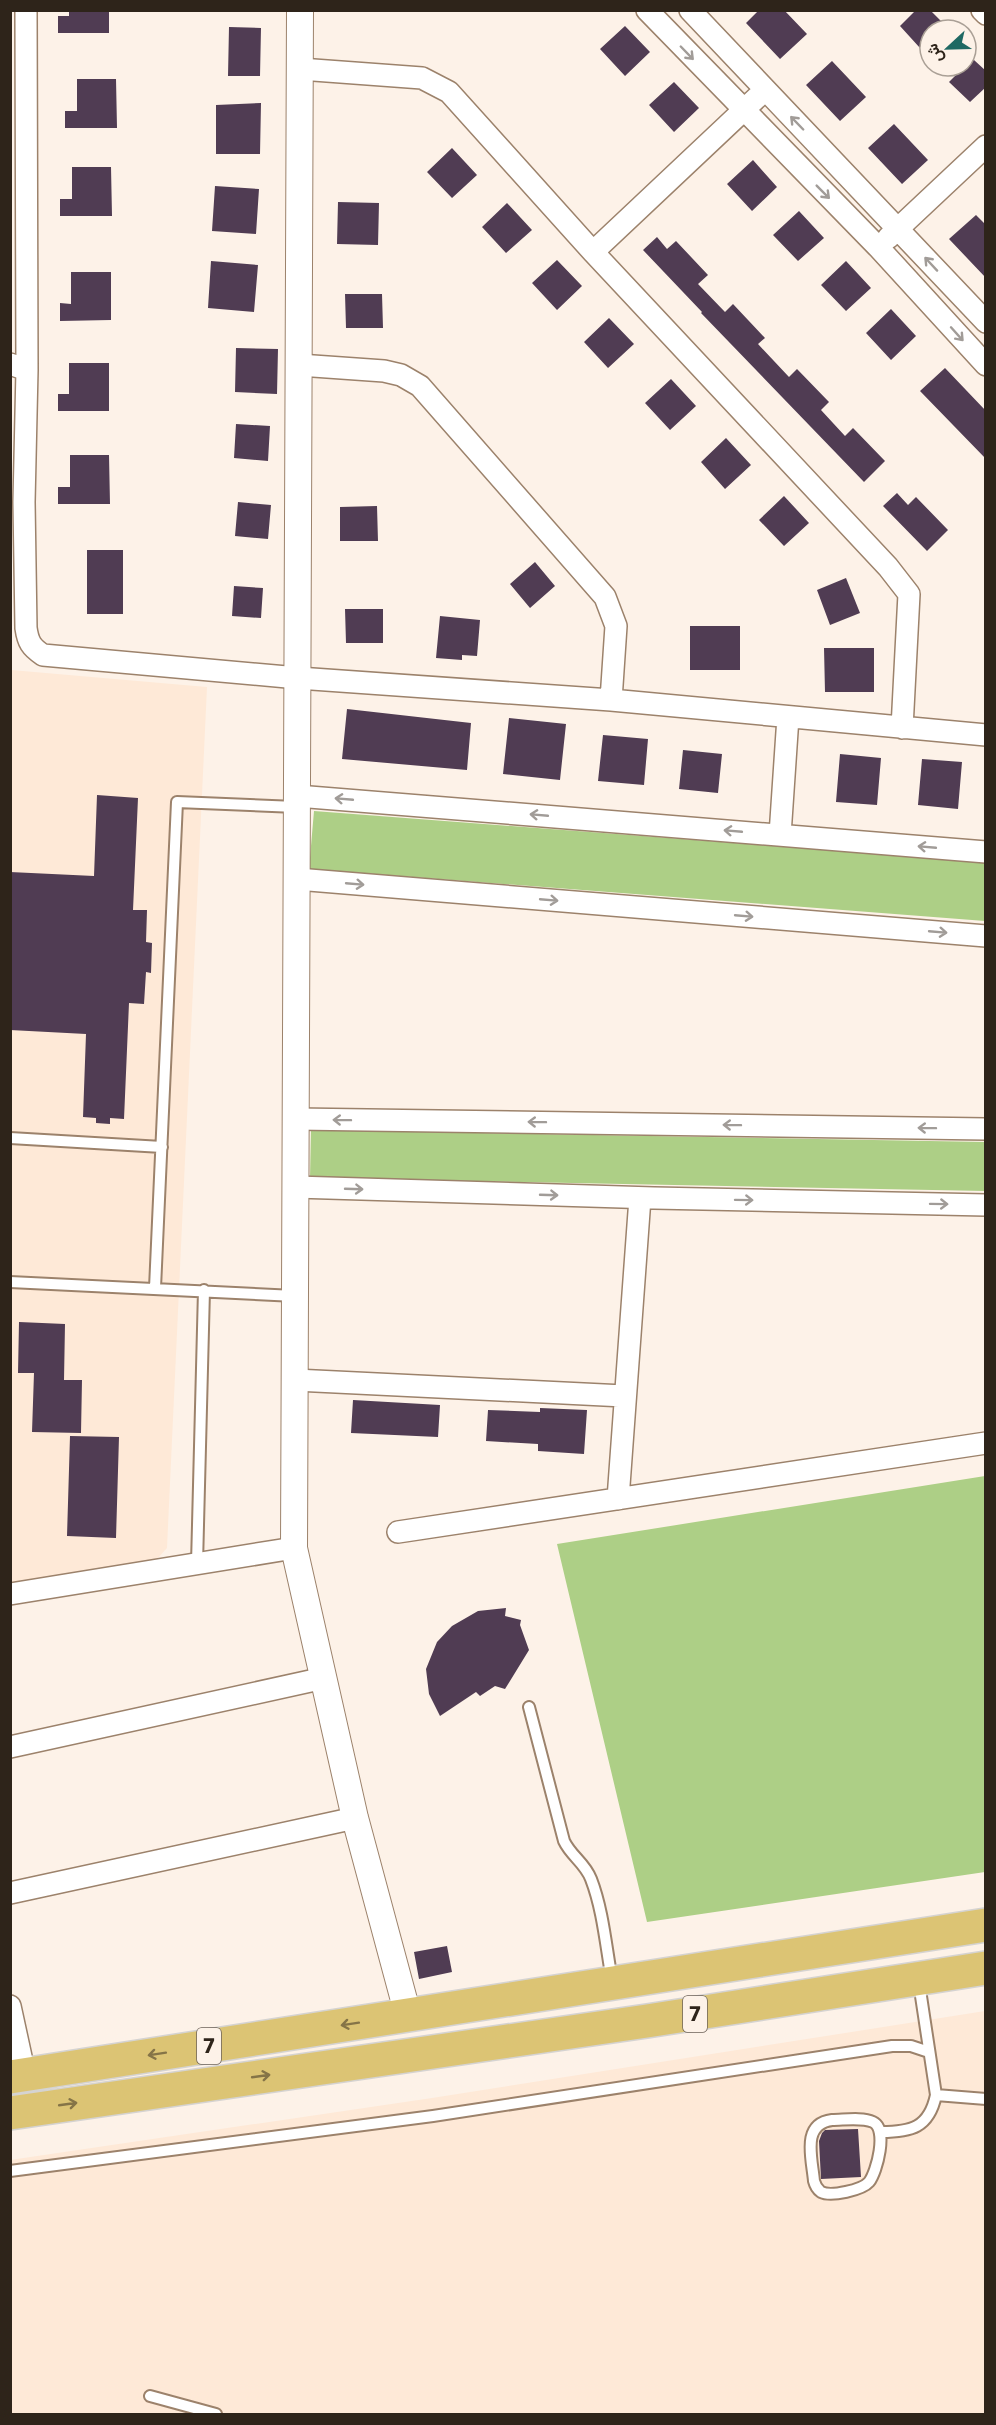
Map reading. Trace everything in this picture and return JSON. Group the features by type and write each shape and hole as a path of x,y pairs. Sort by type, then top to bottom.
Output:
{"highway":[{"name":"7","path":"18,2076 986,1925"},
{"name":"7","path":"10,2113 618,2025 986,1968"},
{"path":"613,1983 618,2025"},
{"path":"404,2056 408,2015"}],"street":[{"path":"26,10 19,367 26,627 28,641 33,648 43,655 298,678 611,700 986,735"},
{"path":"300,10 294,1548 355,1818 408,2015"},
{"path":"646,10 878,247 986,365"},
{"path":"690,10 986,322"},
{"path":"982,10 986,14"},
{"path":"300,69 422,78 449,92 593,252 888,567 909,594 902,728"},
{"path":"593,252 765,90"},
{"path":"878,247 986,146"},
{"path":"299,365 384,371 401,375 420,386 605,597 616,626 611,700"},
{"path":"780,835 788,717"},
{"path":"297,801 986,852"},
{"path":"297,879 986,936"},
{"path":"296,1119 986,1129"},
{"path":"296,1187 640,1198 986,1205"},
{"path":"618,1499 640,1198"},
{"path":"294,1380 624,1396"},
{"path":"399,1532 986,1443"},
{"path":"10,1594 294,1548"},
{"path":"10,1747 324,1678"},
{"path":"10,1893 355,1818"},
{"path":"10,2006 18,2076"}],"lane":[{"path":"155,1288 177,802 297,801"},
{"path":"10,1138 162,1147"},
{"path":"10,1282 295,1296"},
{"path":"197,1564 204,1290"},
{"path":"529,1707 564,1841 591,1880 613,1983"},
{"path":"881,2132 907,2131 920,2126 934,2105 936,2095 918,1978"},
{"path":"10,2171 433,2116 892,2046 912,2046 929,2052"},
{"path":"936,2095 986,2099"},
{"path":"832,2120 865,2120 878,2126 881,2132 874,2172 864,2186 856,2190 828,2194 816,2187 810,2141 811,2132 816,2125 832,2120"},
{"path":"150,2396 216,2415"}],"shaded area":[{"path":"11,670 207,687 167,1548 157,1559 11,1583"},
{"path":"985,2011 985,2414 11,2414 10,2160 432,2098"}],"green space":[{"path":"314,811 985,862 985,921 309,869"},
{"path":"311,1130 985,1142 985,1191 310,1178"},
{"path":"985,1476 985,1872 647,1922 557,1544"}],"building":[{"path":"69,10 109,10 109,33 58,33 58,16 69,16"},
{"path":"759,10 784,10 807,34 780,59 746,23"},
{"path":"916,10 930,10 938,18 918,18 918,46 900,26"},
{"path":"625,26 650,52 625,76 600,49"},
{"path":"229,27 261,28 260,76 228,76"},
{"path":"832,61 866,97 840,121 806,85"},
{"path":"978,64 986,71 986,87 970,102 949,82 953,78 978,78"},
{"path":"77,79 116,79 117,128 65,128 65,111 77,111"},
{"path":"674,82 699,108 674,132 649,105"},
{"path":"261,103 260,154 216,154 216,105"},
{"path":"894,124 928,160 902,184 868,148"},
{"path":"452,148 477,175 452,198 427,172"},
{"path":"753,160 777,187 752,211 727,184"},
{"path":"72,167 111,167 112,216 60,216 60,199 72,199"},
{"path":"215,186 259,189 256,234 212,231"},
{"path":"338,202 379,203 378,245 337,244"},
{"path":"507,203 532,230 506,253 482,227"},
{"path":"799,211 824,238 798,261 773,235"},
{"path":"976,215 986,225 986,278 949,239"},
{"path":"657,237 667,249 676,241 708,275 698,284 725,312 733,304 765,338 758,344 789,377 797,369 829,402 821,410 845,436 853,428 885,461 864,482 643,250"},
{"path":"557,260 582,286 557,310 532,283"},
{"path":"211,261 258,265 254,312 208,308"},
{"path":"846,261 871,288 846,311 821,285"},
{"path":"71,272 111,272 111,320 60,321 60,303 71,304"},
{"path":"345,294 382,294 383,328 346,328"},
{"path":"891,309 916,336 891,360 866,333"},
{"path":"609,318 634,344 608,368 584,342"},
{"path":"236,348 278,349 277,394 235,392"},
{"path":"69,363 109,363 109,411 58,411 58,394 69,394"},
{"path":"945,368 986,411 986,459 920,391"},
{"path":"671,379 696,406 670,430 645,403"},
{"path":"236,424 270,426 268,461 234,458"},
{"path":"726,438 751,465 725,489 701,462"},
{"path":"70,455 109,455 110,504 58,504 58,487 70,487"},
{"path":"897,493 908,505 916,497 948,530 927,551 883,506"},
{"path":"784,496 809,523 784,546 759,520"},
{"path":"238,502 271,505 268,539 235,536"},
{"path":"377,506 378,541 340,541 340,507"},
{"path":"87,550 123,550 123,614 87,614"},
{"path":"535,562 555,586 530,608 510,584"},
{"path":"846,578 860,613 830,625 817,590"},
{"path":"234,586 263,588 261,618 232,616"},
{"path":"345,609 383,609 383,643 346,643"},
{"path":"440,616 480,620 477,656 462,655 462,660 436,658"},
{"path":"690,626 740,626 740,670 690,670"},
{"path":"824,648 874,648 874,692 825,692"},
{"path":"347,709 471,723 467,770 342,759"},
{"path":"509,718 566,724 560,780 503,774"},
{"path":"603,735 648,739 644,785 598,781"},
{"path":"683,750 722,754 718,793 679,789"},
{"path":"840,754 881,758 877,805 836,802"},
{"path":"922,759 962,762 958,809 918,805"},
{"path":"97,795 138,798 133,910 147,910 146,942 152,943 151,973 146,972 144,1004 129,1003 124,1119 110,1118 110,1124 96,1123 96,1118 83,1117 86,1034 10,1030 10,872 94,876"},
{"path":"19,1322 65,1324 64,1380 82,1380 81,1433 32,1432 34,1373 18,1373"},
{"path":"353,1400 440,1405 438,1437 351,1433"},
{"path":"540,1408 587,1410 584,1454 538,1451 538,1444 486,1441 488,1410 540,1412"},
{"path":"70,1436 119,1437 116,1538 67,1536"},
{"path":"506,1608 505,1616 521,1620 520,1625 529,1650 505,1689 495,1686 480,1696 476,1692 440,1716 429,1694 426,1669 437,1642 452,1626 478,1611"},
{"path":"447,1946 452,1972 419,1979 414,1952"},
{"path":"858,2129 861,2177 821,2179 819,2141 822,2133 825,2130"}]}
